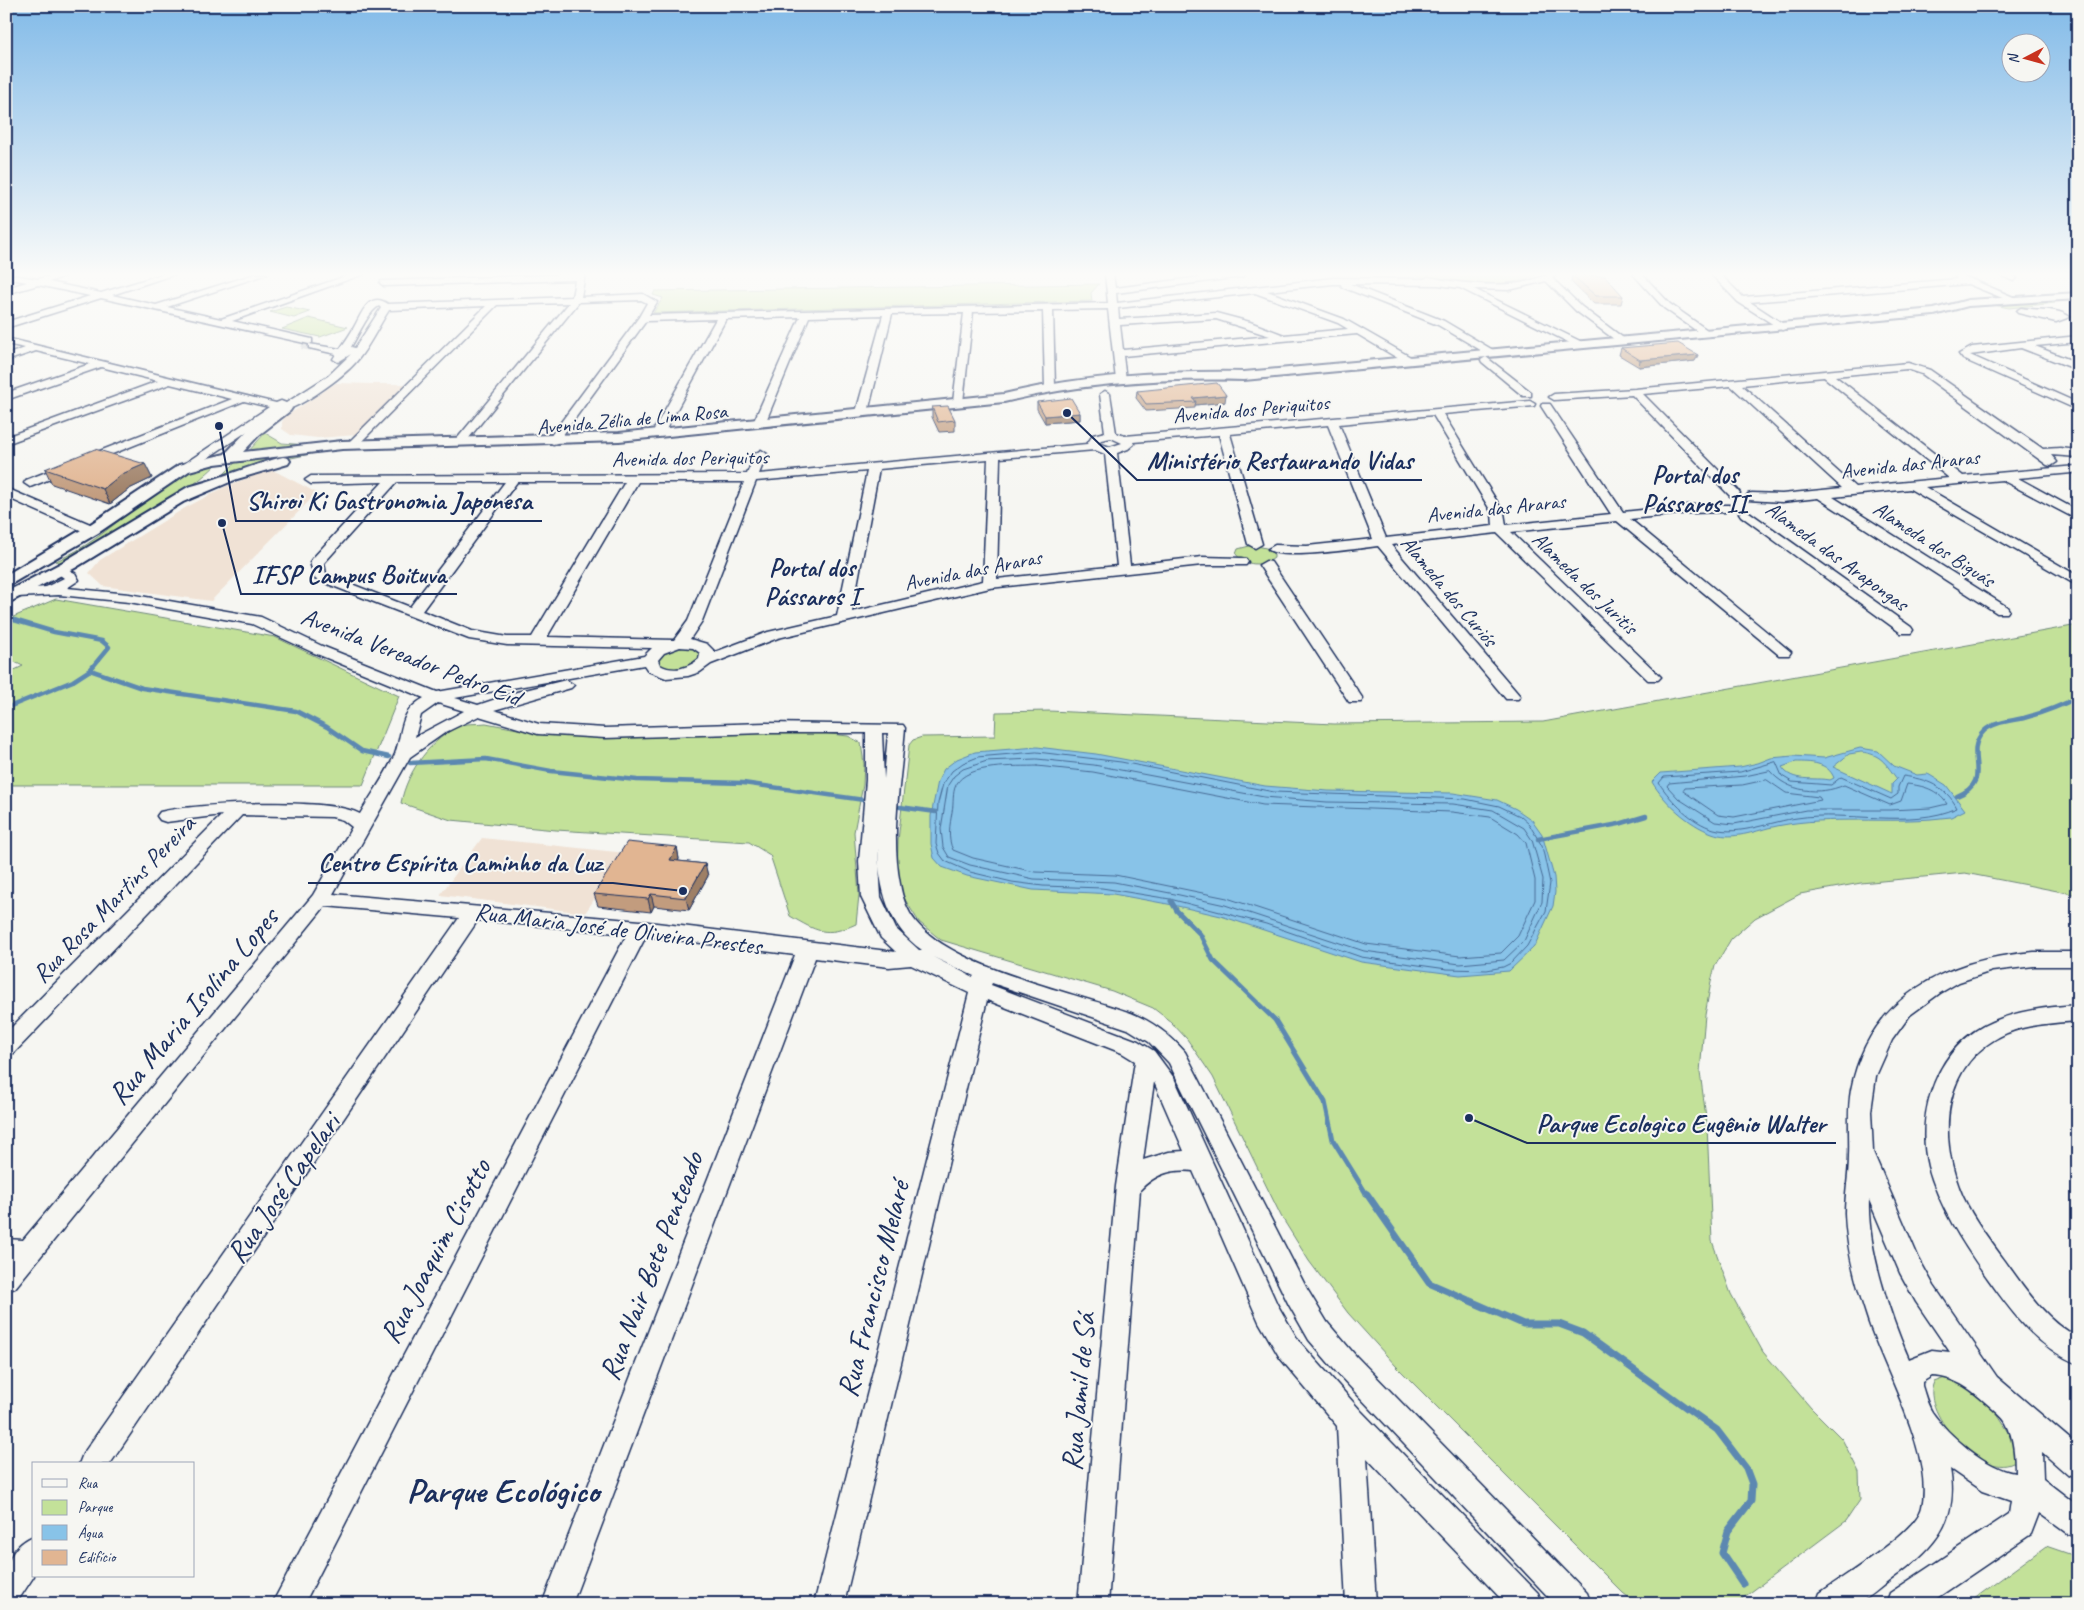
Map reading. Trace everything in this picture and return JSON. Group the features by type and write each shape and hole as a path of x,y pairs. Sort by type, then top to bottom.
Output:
{"main road":[{"name":"Avenida Zélia de Lima Rosa","path":"184,468 233,456 347,445 553,441 658,433 1014,396 1050,387 1089,389 1105,394 1124,386 1161,386 1159,381 1148,378 1184,375 1244,376 1490,356 1541,349"},
{"name":"Avenida Zélia de Lima Rosa","path":"184,498 248,471 284,461 325,454 378,450 585,447 1089,389 1564,349"},
{"name":"Avenida Zélia de Lima Rosa","path":"278,421 347,445"},
{"path":"9,591 66,574 184,498 233,456 254,432 278,421"},
{"path":"9,591 29,568 92,530 184,468"},
{"path":"29,568 47,567 66,574"}],"street":[{"path":"6,358 33,349"},
{"path":"41,349 241,399 278,421"},
{"path":"340,349 349,351"},
{"path":"184,468 278,421 330,368 354,349"},
{"path":"347,445 446,349"},
{"path":"460,442 536,349"},
{"path":"553,441 620,349"},
{"path":"658,433 705,349"},
{"path":"760,421 791,349"},
{"path":"862,412 878,349"},
{"path":"958,402 964,349"},
{"path":"1049,349 1050,387"},
{"path":"1118,349 1124,386"},
{"path":"1118,353 1161,349"},
{"path":"1391,349 1410,361"},
{"path":"1480,349 1540,399 1620,516 1784,652"},
{"path":"1981,349 1966,351 1964,354 2078,407"},
{"path":"2033,349 2078,368"},
{"path":"6,397 100,364"},
{"path":"1636,392 1897,366 1915,367 1926,372 2046,463 2075,469"},
{"path":"1825,373 1960,480"},
{"path":"6,442 167,381"},
{"path":"1733,382 1852,491"},
{"name":"Avenida dos Periquitos","path":"1111,451 1123,449 1126,441 1500,405 1540,399 1636,392"},
{"name":"Alameda das Arapongas","path":"1636,392 1734,493"},
{"path":"1105,394 1111,435"},
{"path":"30,483 241,399"},
{"name":"Alameda dos Juritis","path":"1436,411 1498,513 1500,529 1653,677"},
{"name":"Alameda dos Curiós","path":"1332,421 1381,542 1512,696"},
{"path":"1224,432 1241,550 1253,565 1273,557"},
{"path":"1124,569 1111,451 1094,444 1097,437 1111,435 1126,441"},
{"name":"Avenida dos Periquitos","path":"311,480 394,478 752,478 1094,444"},
{"path":"2046,463 2052,451 2078,454"},
{"path":"413,714 425,702 436,697 564,680 654,661 677,643 695,621 761,454"},
{"path":"990,584 994,455"},
{"name":"Avenida das Araras","path":"1745,513 1759,512 1762,509 1757,500 2003,475 2046,463"},
{"path":"844,618 874,467"},
{"path":"2003,475 2078,516"},
{"name":"Avenida das Araras","path":"394,478 316,562 320,576 469,635 507,641 698,644 756,640"},
{"path":"413,613 514,478"},
{"path":"537,641 633,479"},
{"path":"1912,485 2078,582"},
{"path":"6,492 92,530"},
{"path":"1745,513 1720,505 1715,498 1719,495 1734,493 1757,500"},
{"name":"Alameda dos Biguás","path":"1820,494 2002,610"},
{"name":"Avenida das Araras","path":"1273,557 1307,550 1720,505"},
{"name":"Alameda das Arapongas","path":"1745,513 1906,630"},
{"path":"1241,550 1273,557 1355,699"},
{"name":"Avenida das Araras","path":"654,661 673,674 683,673 698,668 706,661 756,640 990,584 1202,561 1241,550"},
{"path":"66,574 92,595"},
{"name":"Avenida Vereador Pedro Eid","path":"41,592 63,586 66,574"},
{"name":"Avenida Vereador Pedro Eid","path":"9,591 59,591 129,598 256,620 317,649 436,697 538,729 568,732 765,728 898,728"},
{"path":"695,621 698,644 708,652 706,661"},
{"path":"631,642 654,661"},
{"name":"Rua Maria Isolina Lopes","path":"403,754 452,721 474,710 564,680"},
{"path":"408,686 413,714"},
{"path":"413,714 426,721 452,721"},
{"name":"Rua Maria Isolina Lopes","path":"6,1280 18,1251 320,899 403,754 413,714"},
{"name":"Rua Maria José de Oliveira Prestes","path":"874,728 875,780 868,862 871,897 888,933 916,959 982,980 1138,1024 1162,1039 1177,1058 1298,1297 1318,1331 1347,1365 1576,1604"},
{"name":"Rua Maria José de Oliveira Prestes","path":"898,728 888,848 890,882 897,906 910,928 942,953 982,980 1130,1047 1146,1057 1163,1078 1268,1313 1289,1349 1351,1421 1527,1604"},
{"path":"166,816 195,810 238,809 346,814 356,820 362,827"},
{"name":"Rua Rosa Martins Pereira","path":"6,1047 238,809"},
{"name":"Rua Maria José de Oliveira Prestes","path":"320,899 640,928 807,951 889,960 916,959 942,953"},
{"name":"Rua José Capelari","path":"94,1462 473,912"},
{"name":"Rua Joaquim Cisotto","path":"287,1604 640,928"},
{"name":"Rua Nair Bete Penteado","path":"557,1604 807,951"},
{"path":"1831,1604 1916,1541 1933,1518 1938,1497 1936,1468 1923,1423 1891,1351 1878,1316 1865,1263 1857,1212 1861,1151 1860,1104 1867,1072 1877,1044 1892,1023 1912,1001 1942,981 1972,968 2008,960 2033,958 2078,959"},
{"name":"Rua Francisco Melaré","path":"829,1604 982,980"},
{"path":"2078,1013 2044,1016 2004,1026 1973,1044 1944,1080 1936,1121 1938,1156 1947,1186 1976,1243 2029,1311 2053,1335 2078,1351"},
{"name":"Rua Jamil de Sá","path":"1093,1604 1128,1186 1146,1057"},
{"path":"1861,1151 1909,1265 1925,1294 1968,1353 1989,1386"},
{"path":"1128,1186 1138,1174 1158,1164 1182,1160 1199,1162"},
{"path":"1908,1386 1909,1375 1916,1368 1937,1363 1952,1365 1970,1373 1989,1386 2016,1412 2078,1465"},
{"path":"1901,1604 2021,1524 2026,1508 2028,1453 2016,1412"},
{"path":"1351,1421 1361,1604"},
{"path":"1923,1423 1947,1449 1989,1478 2002,1485 2027,1487 2078,1524"},
{"path":"6,1590 32,1553"}],"shaded area":[{"path":"336,383 410,384 356,435 318,438 291,435 282,429 282,422 285,417"},
{"path":"271,469 317,493 211,601 103,586 89,573 100,560 185,508 227,486"},
{"path":"482,838 626,853 585,913 440,895"}],"green space":[{"path":"265,433 282,443 307,445 248,452"},
{"path":"320,452 277,461 218,480 237,461"},
{"path":"213,464 216,465 199,480 143,519 63,564 56,561 96,538 171,482"},
{"path":"1253,545 1270,549 1274,558 1265,563 1254,564 1244,561 1236,554 1238,549"},
{"path":"56,599 275,637 399,696 363,785 6,785 6,674 23,666 6,658 6,620"},
{"path":"2078,625 2078,895 1965,873 1861,883 1800,894 1755,918 1731,939 1715,966 1705,1015 1700,1072 1707,1125 1712,1241 1731,1294 1763,1352 1811,1408 1842,1439 1859,1472 1860,1500 1846,1521 1735,1604 1637,1604 1623,1593 1396,1366 1348,1313 1309,1261 1281,1216 1213,1077 1187,1039 1171,1022 1153,1008 1112,991 941,940 919,922 904,898 897,875 898,841 909,745 913,740 922,737 995,736 996,712 1049,711 1334,724 1543,722"},
{"path":"679,646 699,648 702,659 677,669 659,665 657,662 661,654"},
{"path":"486,723 538,733 822,733 848,736 861,743 864,764 863,785 854,832 859,895 856,924 829,932 814,929 790,916 770,855 749,842 556,830 451,820 401,803 404,791 415,767 431,747 451,730 462,725"},
{"path":"1945,1378 1961,1381 1991,1405 2012,1437 2016,1461 2003,1465 1988,1463 1958,1442 1945,1427 1936,1411 1932,1395 1934,1382"},
{"path":"2046,1546 2078,1557 2078,1604 1967,1604"}],"water":[{"path":"1037,747 1096,754 1265,786 1328,791 1453,793 1497,800 1516,809 1532,820 1542,834 1554,877 1555,892 1553,906 1534,947 1509,971 1460,975 1361,962 1221,916 1173,905 1113,894 1033,890 967,876 942,867 934,858 931,844 931,816 938,781 944,769 957,759 975,752"},
{"path":"1860,748 1878,751 1894,766 1917,775 1928,774 1946,785 1965,810 1951,817 1911,820 1829,820 1788,824 1740,835 1726,836 1712,833 1686,819 1670,805 1652,782 1661,773 1740,767 1771,758 1793,756 1824,758","holes":["1861,752 1878,757 1893,773 1897,779 1892,784 1892,794 1833,767 1849,754","1796,762 1813,763 1823,766 1828,769 1834,778 1830,780 1797,777 1786,772 1782,767"]}],"building":[{"path":"1623,349 1688,349 1698,355 1640,360"},
{"path":"1217,383 1226,395 1193,398 1196,402 1146,404 1137,391"},
{"path":"1071,398 1080,413 1045,416 1037,402"},
{"path":"948,406 955,420 938,422 932,407"},
{"path":"95,449 145,464 122,474 103,489 45,469"},
{"path":"627,842 677,847 670,860 705,864 686,898 651,894 648,899 594,894"}],"waterway":[{"path":"6,617 18,621"},
{"path":"14,620 54,632 102,641 109,647 90,670"},
{"path":"6,708 73,681 90,670"},
{"path":"90,670 142,688 296,711 327,727 362,751 389,757"},
{"path":"1957,796 1968,790 1974,782 1977,774 1976,749 1978,740 1984,731 1997,724 2038,714 2078,697"},
{"path":"410,763 486,759 551,771 637,780 743,783 864,800"},
{"path":"900,807 936,812"},
{"path":"1538,839 1619,824 1646,816"},
{"path":"1171,901 1177,911 1200,934 1213,960 1275,1020 1325,1102 1333,1140 1367,1195"},
{"path":"1367,1194 1429,1283 1523,1324 1559,1324 1583,1333 1717,1430 1746,1468 1752,1484 1751,1501 1728,1531 1722,1553 1743,1584"}],"place":[{"name":"Ministério Restaurando Vidas","path":"1067,413"},
{"name":"Shiroi Ki Gastronomia Japonesa","path":"219,426"},
{"name":"IFSP Campus Boituva","path":"222,523"},
{"name":"Centro Espírita Caminho da Luz","path":"683,891"},
{"name":"Parque Ecologico Eugênio Walter","path":"1469,1118"}],"district":[{"name":"Portal dos Pássaros II","path":"1695,490"},
{"name":"Portal dos Pássaros I","path":"812,582"},
{"name":"Parque Ecológico","path":"503,1490"}]}
